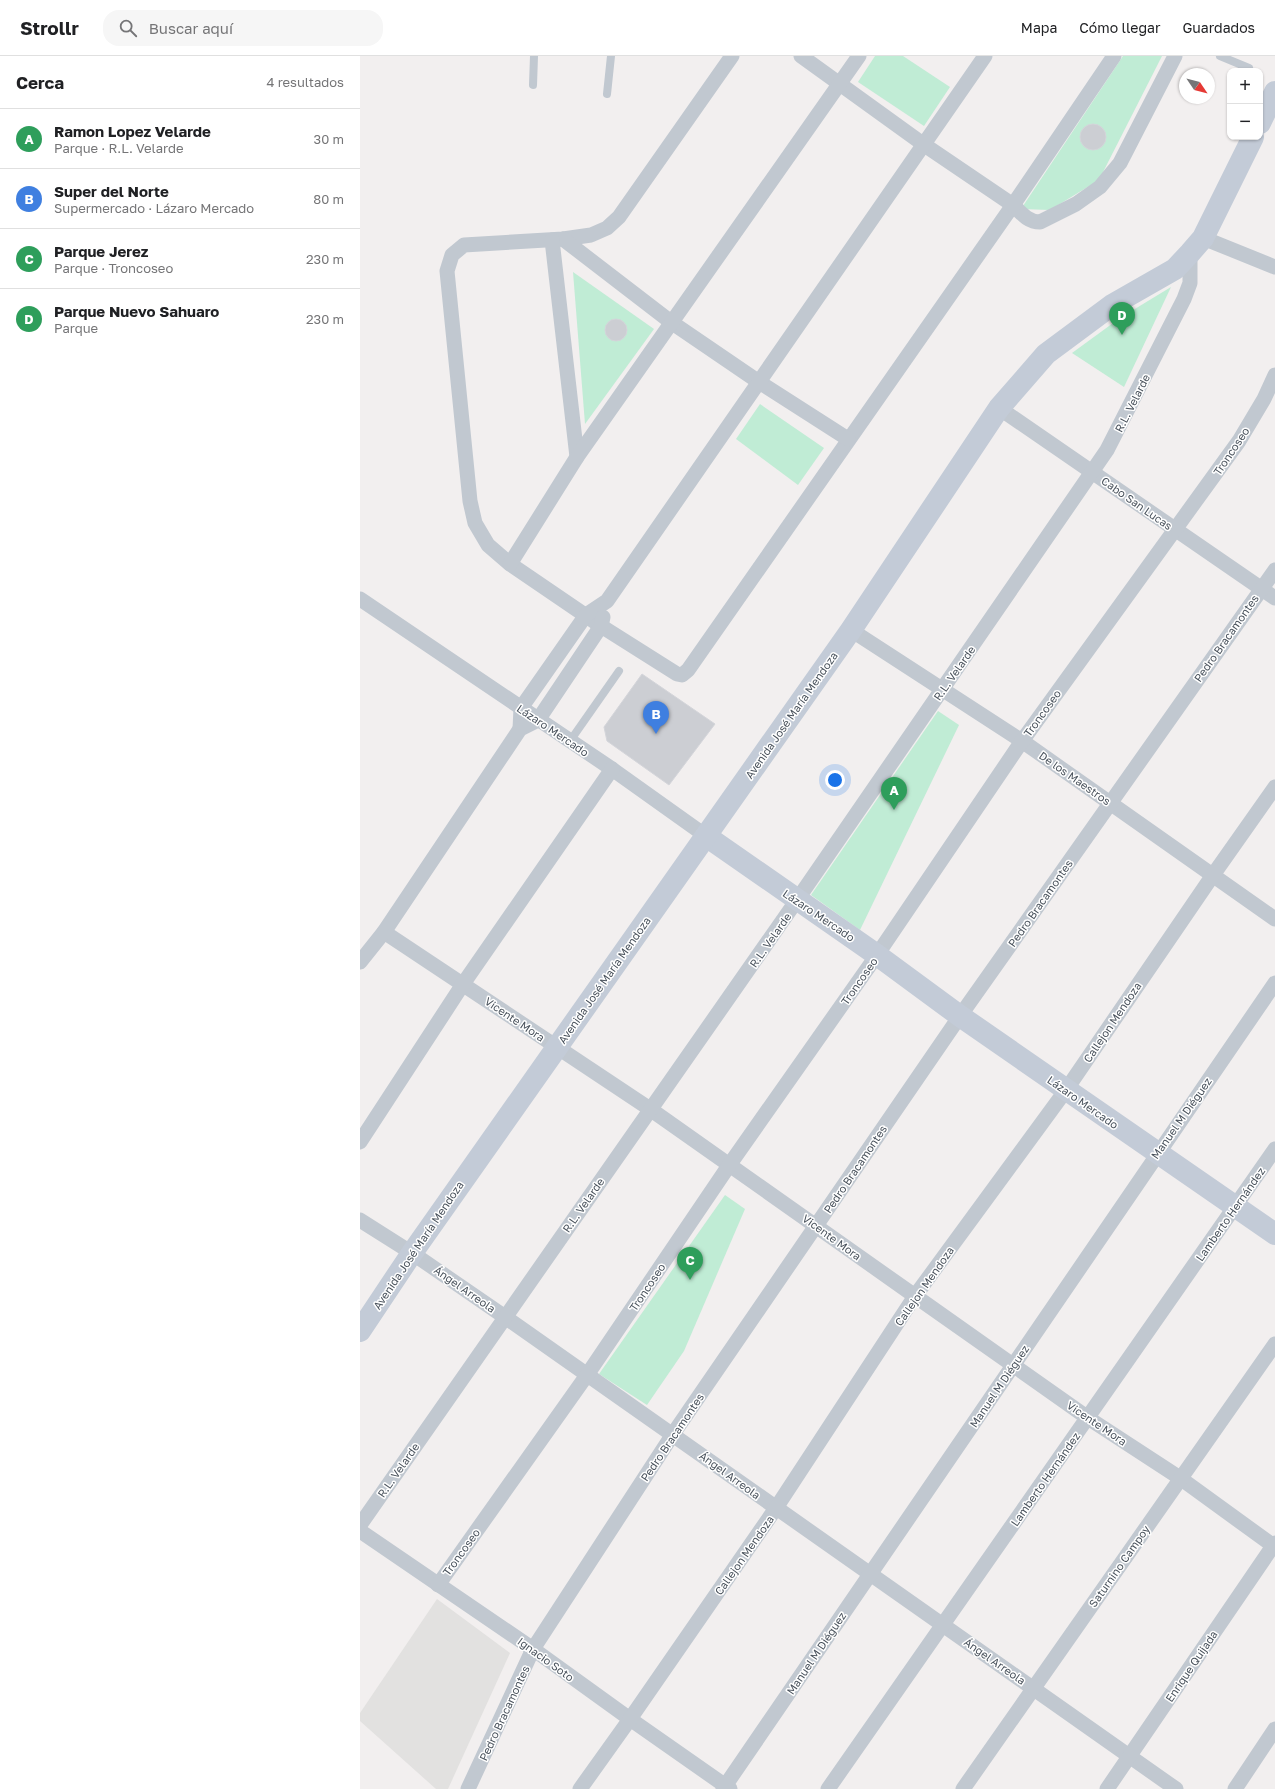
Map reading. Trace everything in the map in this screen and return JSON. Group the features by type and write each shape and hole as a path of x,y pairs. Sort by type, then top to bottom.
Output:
{"street":[{"path":"732,56 619,217 607,228 591,235 558,240 464,245 452,256 447,271 470,501 475,523 488,545 510,564 601,626 677,674 682,675 688,670 1013,205 1114,56"},
{"path":"801,56 923,144 1013,205 1028,220 1033,222 1040,222 1076,204 1100,187 1120,163 1175,56"},
{"path":"510,564 577,457 859,56"},
{"path":"520,729 521,708 586,615 607,600 985,56"},
{"path":"1263,117 1275,92"},
{"name":"Avenida José María Mendoza","path":"360,1331 412,1253 851,630 999,408 1046,354 1112,305 1175,268 1196,246 1251,140"},
{"path":"558,240 671,322 759,382 848,439"},
{"path":"558,240 577,457"},
{"path":"1196,246 1275,267"},
{"name":"R.L. Velarde","path":"360,1525 650,1108 798,900 1107,450 1184,299 1190,283 1196,246"},
{"name":"Troncoseo","path":"438,1584 587,1375 730,1164 877,955 1022,741 1239,441 1264,400 1275,374"},
{"name":"Cabo San Lucas","path":"999,408 1275,598"},
{"name":"Pedro Bracamontes","path":"468,1789 533,1649 673,1434 960,1016 1275,570"},
{"name":"Lázaro Mercado","path":"360,599 612,769 877,955 960,1016 1275,1234"},
{"path":"360,962 384,932 520,729 538,720 601,626 607,600"},
{"name":"De los Maestros","path":"851,630 1022,741 1275,919"},
{"path":"360,1142 463,984 612,769"},
{"name":"Callejon Mendoza","path":"580,1789 630,1720 776,1508 915,1296 1066,1090 1212,875 1275,787"},
{"name":"Vicente Mora","path":"384,932 650,1108 915,1296 1014,1364 1088,1418 1180,1478 1274,1545"},
{"name":"Manuel M Diéguez","path":"726,1788 1157,1153 1275,983"},
{"name":"Lamberto Hernández","path":"828,1789 941,1624 1088,1418 1275,1149"},
{"name":"Ángel Arreola","path":"360,1220 412,1253 673,1434 1176,1789"},
{"name":"Saturnino Campoy","path":"963,1789 1275,1344"},
{"name":"Ignacio Soto","path":"360,1531 533,1649 726,1788"},
{"name":"Enrique Quijada","path":"1106,1789 1274,1545"},
{"path":"1235,1789 1275,1729"}],"lane":[{"path":"533,85 534,56"},
{"path":"607,94 611,56"},
{"path":"1225,57 1249,68"},
{"path":"570,741 619,671"}],"shaded area":[{"path":"437,1599 510,1653 448,1789 436,1789 360,1721 360,1713"}],"green space":[{"path":"875,56 903,56 950,87 924,126 858,82"},
{"path":"1123,56 1162,56 1099,180 1050,210 1021,209"},
{"path":"573,272 654,329 585,424"},
{"path":"1171,287 1124,387 1072,353 1120,318"},
{"path":"760,404 824,448 798,485 736,439"},
{"path":"938,711 959,725 860,930 811,895"},
{"path":"725,1195 745,1209 684,1351 647,1405 599,1374"}],"building":[{"path":"1093,124 1102,128 1106,137 1102,146 1093,150 1084,146 1080,137 1084,128"},
{"path":"616,319 624,322 627,330 624,338 616,341 608,338 605,330 608,322"},
{"path":"642,674 715,724 669,785 607,741 604,727"}],"place":[{"name":"Parque Nuevo Sahuaro","path":"1122,335"},
{"name":"Super del Norte","path":"656,734"},
{"name":"Ramon Lopez Velarde","path":"894,810"},
{"name":"Parque Jerez","path":"690,1280"}]}
